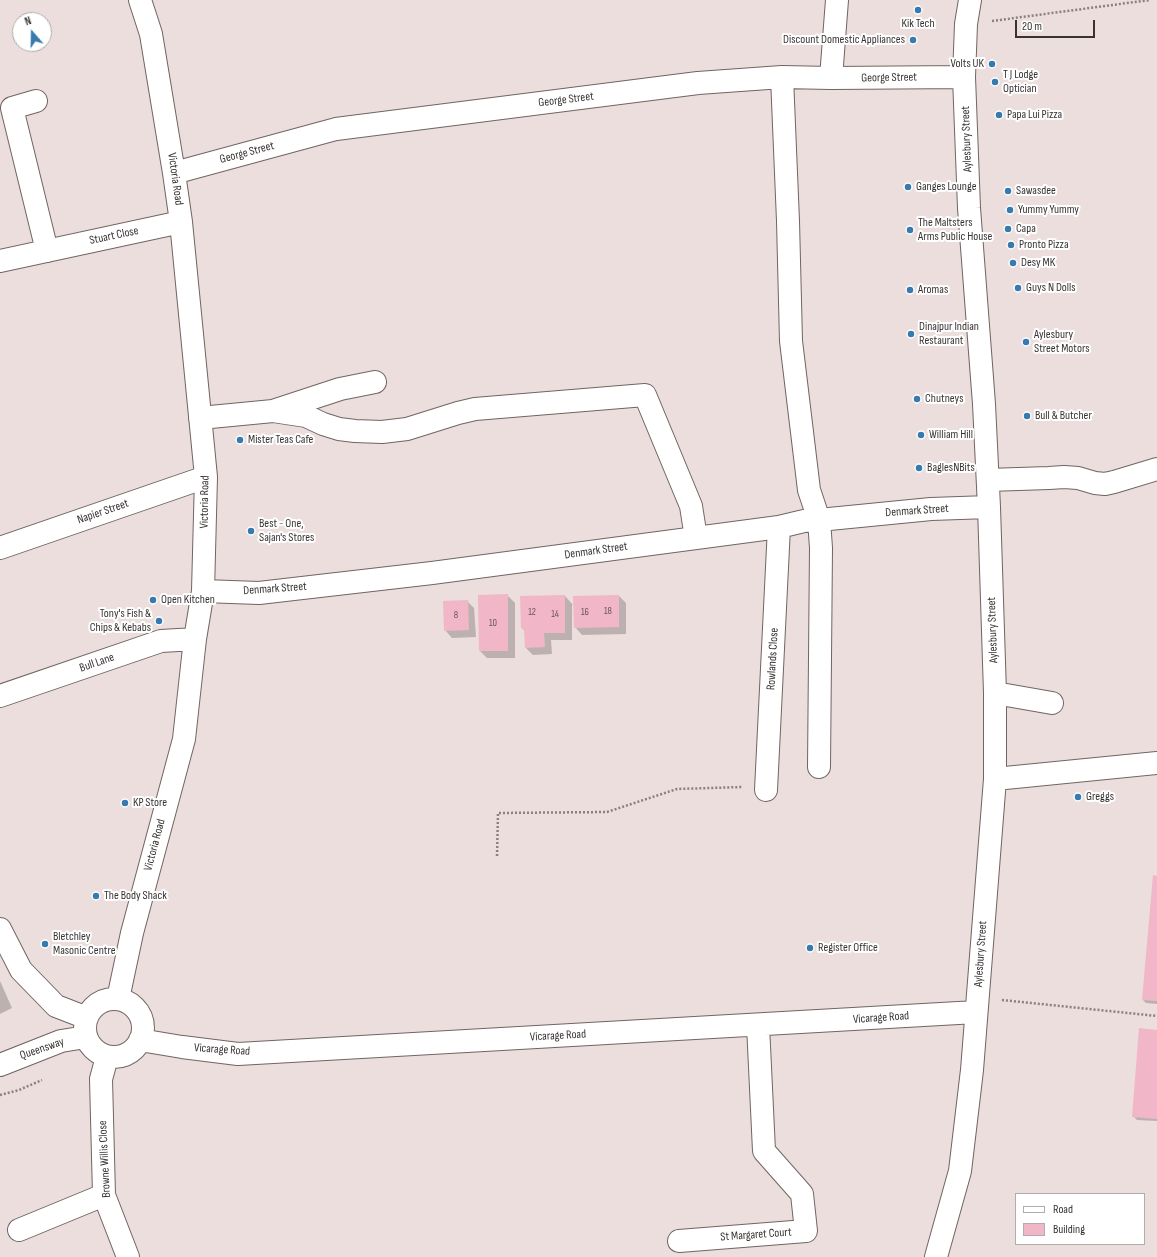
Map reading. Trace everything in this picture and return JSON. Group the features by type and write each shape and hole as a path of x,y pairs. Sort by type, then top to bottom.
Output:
{"street":[{"name":"Victoria Road","path":"118,999 132,933 184,739 203,591 206,476 181,222 151,34 140,0"},
{"path":"831,78 837,0"},
{"name":"Aylesbury Street","path":"936,1257 960,1171 972,1070 995,779 995,694 988,480 984,404 969,208 964,77 966,24 970,0"},
{"name":"George Street","path":"174,173 336,129 698,83 782,77 964,77"},
{"path":"782,77 791,341 809,490 819,520 821,548 819,767"},
{"path":"36,101 12,108 36,201 47,251"},
{"name":"Stuart Close","path":"0,261 181,222"},
{"path":"200,418 273,411 340,389 375,382"},
{"path":"273,411 306,416 323,424 339,429 382,432 407,429 475,409 645,395 691,506 696,538"},
{"path":"988,480 1064,477 1078,478 1105,484 1157,469"},
{"name":"Napier Street","path":"0,548 206,476"},
{"name":"Denmark Street","path":"203,591 259,593 432,573 779,528 804,521 931,509 989,507"},
{"name":"Rowlands Close","path":"766,788 779,528"},
{"name":"Bull Lane","path":"0,696 161,641 196,639"},
{"path":"995,694 1052,703"},
{"path":"995,779 1157,763"},
{"path":"0,929 21,970 56,1006 86,1027"},
{"path":"108,999 118,999 126,1001 133,1006 143,1020 144,1029 138,1045 132,1052 116,1058 107,1057 98,1053 90,1046 86,1027 92,1010 99,1003 108,999"},
{"name":"Vicarage Road","path":"140,1040 238,1054 758,1025 977,1005"},
{"name":"St Margaret Court","path":"678,1241 806,1231 802,1194 764,1151 758,1025"},
{"name":"Queensway","path":"0,1065 61,1042 86,1027"},
{"name":"Browne Willis Close","path":"107,1057 101,1079 104,1195 128,1257"},
{"path":"19,1230 104,1195"}],"path":[{"path":"966,24 1150,0"},
{"path":"497,856 498,813 607,812 678,789 766,788"},
{"path":"977,1005 1157,1016"},
{"path":"0,1095 19,1090 42,1080"}],"building":[{"path":"508,594 508,651 479,651 478,595"},
{"path":"565,595 565,633 544,633 545,647 525,648 524,629 521,628 520,596"},
{"path":"619,595 619,627 574,628 573,596"},
{"path":"468,600 469,630 444,631 443,601"},
{"path":"1153,875 1157,876 1157,1001 1142,1000"},
{"path":"1139,1028 1157,1030 1157,1119 1132,1117"}],"place":[{"name":"Kik Tech","path":"918,10"},
{"name":"Discount Domestic Appliances","path":"913,40"},
{"name":"Volts UK","path":"992,64"},
{"name":"T J Lodge Optician","path":"995,82"},
{"name":"Papa Lui Pizza","path":"999,115"},
{"name":"Ganges Lounge","path":"908,187"},
{"name":"Sawasdee","path":"1008,191"},
{"name":"Yummy Yummy","path":"1010,210"},
{"name":"Capa","path":"1008,229"},
{"name":"The Maltsters Arms Public House","path":"910,230"},
{"name":"Pronto Pizza","path":"1011,245"},
{"name":"Desy MK","path":"1013,263"},
{"name":"Guys N Dolls","path":"1018,288"},
{"name":"Aromas","path":"910,290"},
{"name":"Dinajpur Indian Restaurant","path":"911,334"},
{"name":"Aylesbury Street Motors","path":"1026,342"},
{"name":"Chutneys","path":"917,399"},
{"name":"Bull & Butcher","path":"1027,416"},
{"name":"William Hill","path":"921,435"},
{"name":"Mister Teas Cafe","path":"240,440"},
{"name":"BaglesNBits","path":"919,468"},
{"name":"Best - One, Sajan's Stores","path":"251,531"},
{"name":"Open Kitchen","path":"153,600"},
{"name":"Tony's Fish & Chips & Kebabs","path":"159,621"},
{"name":"Greggs","path":"1078,797"},
{"name":"KP Store","path":"125,803"},
{"name":"The Body Shack","path":"96,896"},
{"name":"Bletchley Masonic Centre","path":"45,944"},
{"name":"Register Office","path":"810,948"}]}
